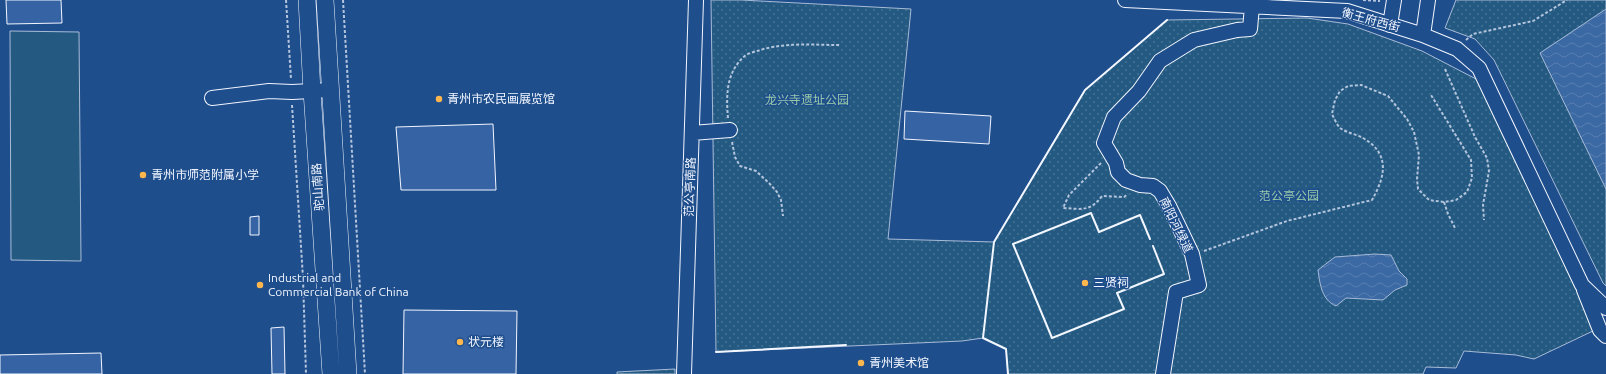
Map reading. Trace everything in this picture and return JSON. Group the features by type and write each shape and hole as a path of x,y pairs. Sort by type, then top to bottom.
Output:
{"main road":[{"name":"驼山南路","path":"307,0 331,374"},
{"name":"驼山南路","path":"325,0 348,374"}],"street":[{"name":"范公亭南路","path":"684,374 696,0"},
{"name":"衡王府西街","path":"1125,0 1252,6 1293,4 1347,11 1424,35 1457,49 1479,68 1582,285 1600,330 1606,336"},
{"path":"1390,25 1394,0"},
{"path":"1424,35 1428,0"},
{"path":"1104,143 1114,117 1139,91 1160,61 1194,40 1237,30 1250,29 1252,6"},
{"path":"212,98 269,90 292,92 331,90"},
{"path":"692,132 730,130"},
{"name":"南阳河绿道","path":"1104,143 1116,163 1118,172 1126,180 1140,185 1153,186 1160,191 1169,206 1192,254 1198,285 1176,292 1164,374"},
{"path":"1582,285 1606,308"}],"path":[{"path":"286,0 303,278 306,374"},
{"path":"343,0 366,374"},
{"path":"1364,0 1382,0"},
{"path":"1457,49 1473,34 1533,21 1567,0"},
{"path":"783,216 777,192 756,171 740,166 735,157 730,130 727,93 729,79 733,70 746,54 773,46 840,44"},
{"path":"1445,69 1475,137 1487,158 1489,171 1483,205 1484,220"},
{"path":"1192,254 1287,221 1372,200 1382,182 1383,165 1380,155 1374,147 1363,138 1339,127 1332,114 1335,100 1340,92 1348,86 1361,85 1388,96 1407,119 1414,132 1419,155 1417,178 1418,189 1429,200 1444,202 1456,200 1467,192 1472,178 1471,160 1431,95"},
{"path":"1104,143 1104,159 1069,195 1063,208 1083,209 1095,205 1102,196 1124,197 1140,185"},
{"path":"1444,202 1455,228"}],"green space":[{"name":"范公亭公园","path":"711,0 741,0 911,9 888,239 994,242 1085,90 1167,20 1307,18 1348,24 1422,51 1478,80 1595,330 1534,359 1516,355 1464,351 1456,368 1426,367 1423,374 1008,374 1006,349 983,338 962,341 716,352"},
{"path":"1456,0 1606,0 1606,286 1603,283 1494,60 1475,39 1445,28"},
{"path":"10,31 79,32 81,261 11,260"},
{"path":"675,369 675,374 617,374 617,372"}],"water":[{"path":"1606,9 1606,189 1540,53"},
{"path":"1375,254 1391,255 1399,271 1407,279 1407,285 1395,290 1383,300 1346,298 1336,306 1331,303 1322,291 1318,270 1335,257"}],"building":[{"path":"6,0 61,0 62,23 7,24"},
{"path":"905,111 991,116 989,144 904,139"},
{"path":"493,124 496,190 401,190 396,127"},
{"path":"259,216 259,235 250,235 250,217"},
{"name":"状元楼","path":"404,310 517,311 516,374 403,374"},
{"path":"284,327 285,374 272,374 271,328"},
{"path":"101,353 102,374 0,374 0,355"}],"wall":[{"path":"1008,374 1006,349 983,338 994,242 1085,90 1167,20"},
{"path":"1150,239 1140,215 1099,232 1091,213 1013,244 1052,338 1124,309 1117,293 1164,274 1153,246"},
{"path":"716,352 846,345"}],"place":[{"name":"青州市农民画展览馆","path":"439,99"},
{"name":"青州市师范附属小学","path":"143,175"},
{"name":"三贤祠","path":"1085,283"},
{"name":"Industrial and Commercial Bank of China","path":"260,285"},
{"name":"状元楼","path":"460,342"},
{"name":"青州美术馆","path":"861,363"}],"park label":[{"name":"龙兴寺遗址公园","path":"807,100"}]}
